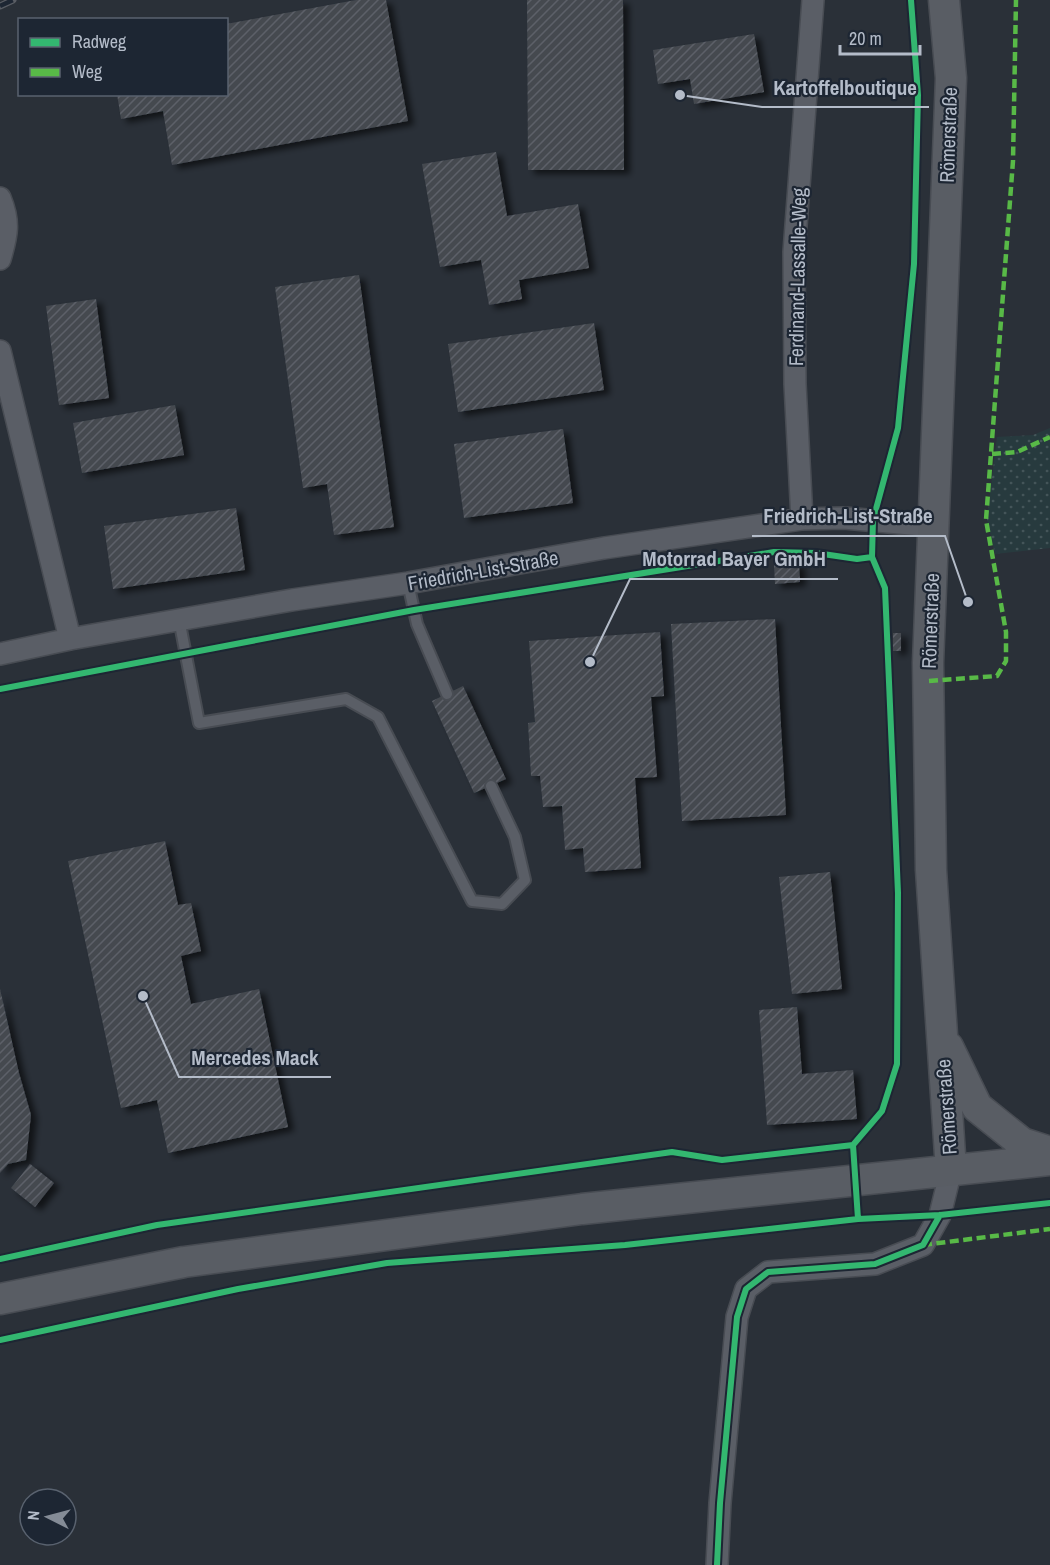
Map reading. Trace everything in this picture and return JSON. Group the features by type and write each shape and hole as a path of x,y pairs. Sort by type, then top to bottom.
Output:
{"main road":[{"name":"Römerstraße","path":"944,0 951,78 928,663 931,870 951,1170"},
{"path":"940,1031 977,1107 1022,1143 1050,1152"},
{"path":"0,1299 184,1262 582,1209 1050,1160"}],"street":[{"name":"Ferdinand-Lassalle-Weg","path":"802,519 795,384 794,252 813,0"},
{"path":"0,198 5,212 7,233 0,259"},
{"path":"0,352 70,639"},
{"name":"Friedrich-List-Straße","path":"0,654 179,619 408,583 614,547 802,519 844,518 933,526"},
{"path":"717,1565 720,1503 737,1317 746,1288 768,1272 875,1264 923,1245 939,1215 951,1170"}],"lane":[{"path":"408,583 417,624 447,694"},
{"path":"179,619 199,723 346,699 378,717 472,901 502,904 525,880 515,837 491,786"}],"green space":[{"path":"1050,428 1050,548 995,554 987,519 997,437 1033,435"}],"building":[{"path":"356,0 386,0 408,121 172,165 163,111 121,119 117,96 228,96 228,24"},
{"path":"527,0 623,0 624,170 528,170"},
{"path":"754,34 764,92 694,104 690,79 658,84 653,50"},
{"path":"496,152 507,216 578,204 589,268 519,280 522,299 489,305 481,260 440,267 422,164"},
{"path":"359,275 394,527 334,535 327,484 303,488 275,287"},
{"path":"96,299 109,398 59,405 46,306"},
{"path":"594,323 604,390 458,412 448,344"},
{"path":"175,405 184,455 82,473 73,423"},
{"path":"563,429 573,503 464,518 454,444"},
{"path":"236,508 245,570 113,589 104,526"},
{"path":"799,563 800,582 775,584 774,565"},
{"path":"775,619 786,815 682,821 671,624"},
{"path":"660,632 664,696 651,697 657,777 635,778 641,868 585,872 583,848 565,850 562,806 543,807 540,776 531,776 528,723 535,722 529,641"},
{"path":"893,633 901,633 901,651 893,651"},
{"path":"463,686 506,779 474,793 432,701"},
{"path":"165,841 178,905 191,903 201,951 181,956 191,1004 259,989 288,1127 168,1153 157,1100 121,1108 68,861"},
{"path":"830,872 842,989 792,994 779,877"},
{"path":"0,989 31,1115 26,1160 8,1164 0,1173"},
{"path":"797,1007 802,1074 853,1070 857,1119 767,1125 759,1010"},
{"path":"30,1164 54,1183 35,1207 11,1188"}],"railway":[{"path":"0,6 13,0"}],"marked path":[{"path":"929,681 997,676 1006,661 1006,632 986,520 1013,161 1016,0"},
{"path":"992,454 1017,452 1050,437"},
{"path":"923,1245 1050,1229"}],"cycle path":[{"path":"858,1219 853,1145 882,1111 897,1064 898,893 885,588 872,557 873,520 898,428 914,264 918,95 911,0"},
{"path":"0,689 414,610 774,552 816,553 857,559 872,557"},
{"path":"0,1259 157,1225 672,1152 722,1160 853,1145"},
{"path":"0,1340 238,1289 387,1263 625,1245 858,1219 940,1215 1050,1203"},
{"path":"717,1565 720,1503 737,1317 746,1289 768,1272 875,1264 923,1245 940,1215"}],"place":[{"name":"Kartoffelboutique","path":"680,95"},
{"name":"Friedrich-List-Straße","path":"968,602"},
{"name":"Motorrad Bayer GmbH","path":"590,662"},
{"name":"Mercedes Mack","path":"143,996"}]}
